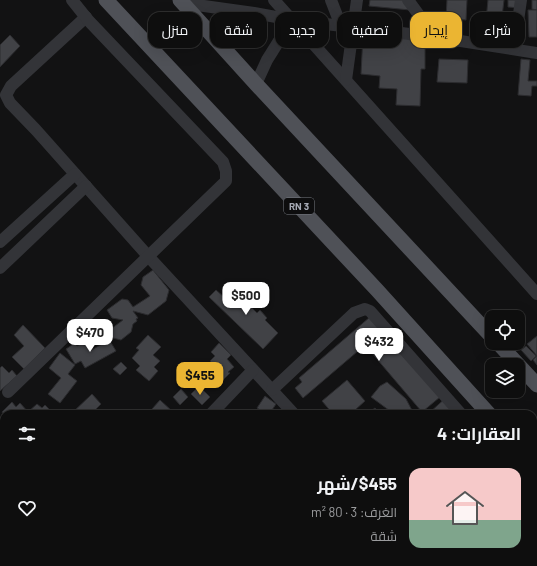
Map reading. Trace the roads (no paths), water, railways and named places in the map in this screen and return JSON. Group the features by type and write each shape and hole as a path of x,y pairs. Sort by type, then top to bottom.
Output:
{"main road":[{"name":"RN 3","path":"106,0 377,290 485,410"},
{"path":"181,2 485,329"},
{"path":"504,350 537,385"}],"street":[{"path":"8,392 226,181 226,171 223,162 86,17 72,0"},
{"path":"274,0 285,12"},
{"path":"331,0 338,12"},
{"path":"352,12 357,0"},
{"path":"408,0 417,12"},
{"path":"514,49 521,0"},
{"path":"181,2 275,17"},
{"path":"86,17 11,86 6,95 10,103 36,130 148,256 290,410"},
{"path":"462,41 537,53"},
{"path":"256,84 267,60 275,47"},
{"path":"317,48 537,294"},
{"path":"346,80 347,48"},
{"path":"0,242 75,174"},
{"path":"0,268 86,186"},
{"path":"272,390 354,313 365,309 370,311 457,410"},
{"path":"215,410 254,370"}]}
